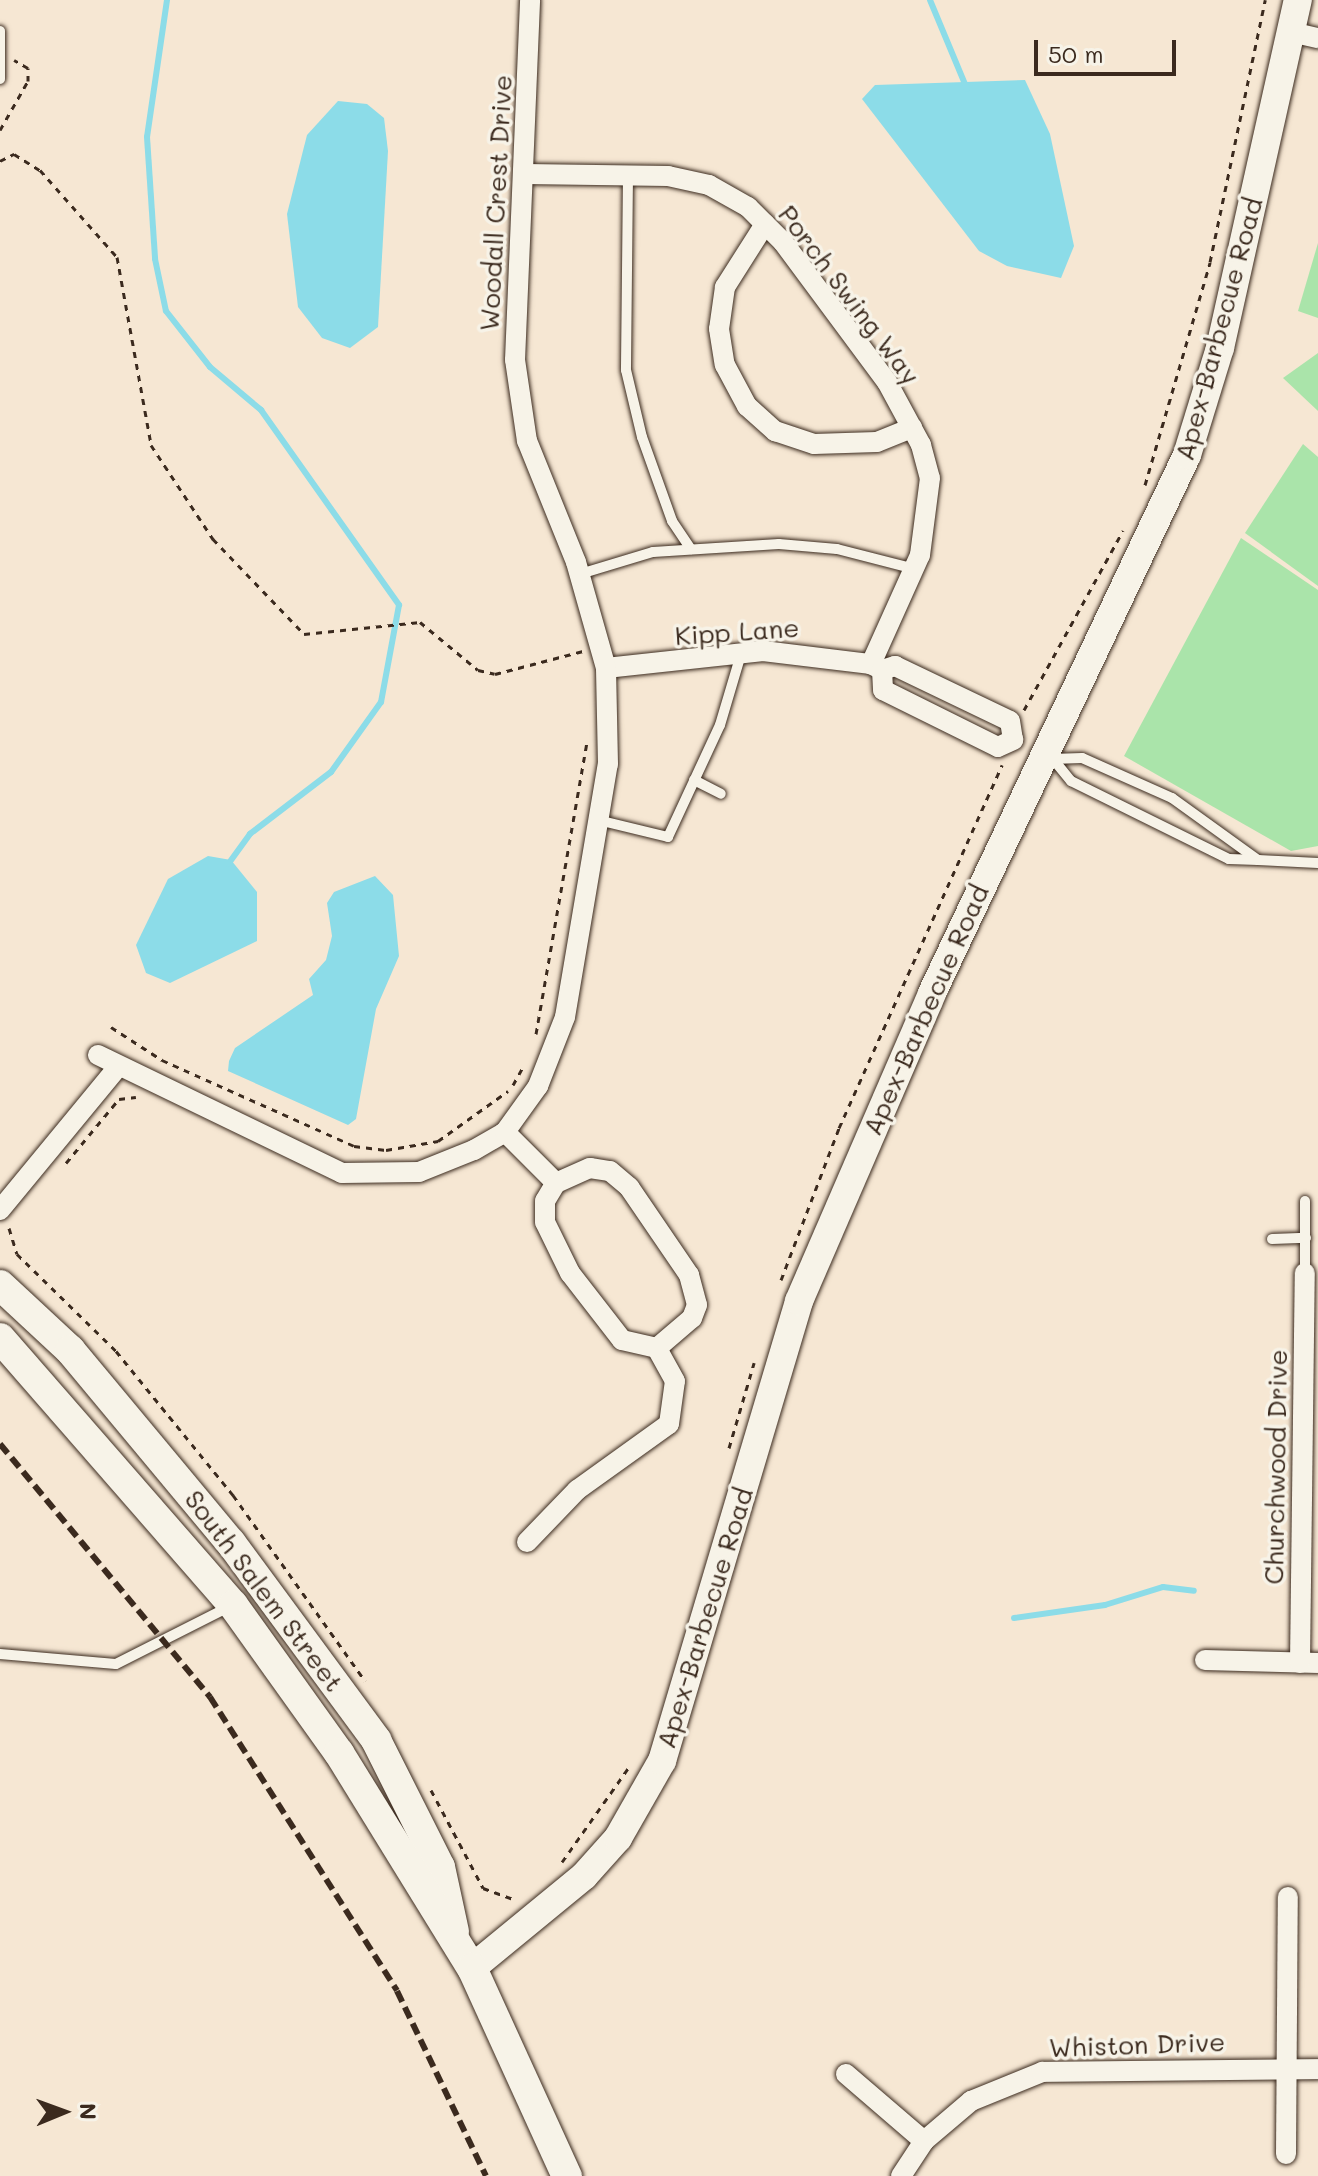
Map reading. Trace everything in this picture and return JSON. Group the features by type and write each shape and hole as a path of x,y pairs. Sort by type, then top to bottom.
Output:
{"main road":[{"name":"South Salem Street","path":"0,1285 70,1350 231,1543 376,1740 440,1867 463,1955"},
{"name":"South Salem Street","path":"0,1338 233,1605 339,1753 463,1955 567,2176"}],"street":[{"name":"Woodall Crest Drive","path":"98,1055 342,1173 419,1172 505,1132 538,1086 565,1017 602,821 606,668 580,574 527,441 515,360 530,0"},
{"name":"Apex-Barbecue Road","path":"463,1955 584,1876 618,1838 662,1761 799,1301 926,1006 1054,756 1187,455 1220,348 1304,35 1298,0"},
{"name":"Porch Swing Way","path":"525,174 628,175 709,185 765,224 887,382 912,428 930,478 928,524 915,569 876,667"},
{"path":"765,224 725,287 719,329 725,365 747,406 775,431 814,444 877,442 912,428"},
{"name":"Kipp Lane","path":"606,668 741,654 819,654 876,667 895,666 1010,721 1013,740"},
{"path":"876,667 883,690 998,747 1013,740 1054,756"},
{"path":"7,1213 118,1067"},
{"path":"505,1132 556,1183"},
{"path":"527,1542 577,1490 669,1424 675,1381 657,1348 622,1340 570,1273 545,1222 545,1201 556,1183 590,1168 610,1171 689,1275 697,1305 692,1318 657,1348"},
{"name":"Churchwood Drive","path":"1305,1273 1309,1663"},
{"path":"1205,1660 1309,1663"},
{"path":"1286,2154 1288,1897"},
{"name":"Whiston Drive","path":"901,2176 924,2141 971,2101 1042,2072 1318,2069"},
{"path":"846,2074 924,2141"}],"lane":[{"path":"0,31 4,61 0,79"},
{"path":"628,175 626,370 652,465 691,549"},
{"path":"580,574 691,549 837,549 915,569"},
{"path":"602,821 668,837 694,780 741,654"},
{"path":"1054,756 1071,781 1229,859 1318,863"},
{"path":"1054,756 1082,758 1172,798 1258,860"},
{"path":"694,780 721,794"},
{"path":"1305,1201 1305,1273"},
{"path":"1272,1239 1306,1238"},
{"path":"0,1654 116,1664 233,1605"}],"path":[{"path":"0,130 28,81 21,60 4,61"},
{"path":"0,161 14,154 40,170 117,257 151,445 213,539 304,634 410,622 495,674 583,651"},
{"path":"531,1048 588,735"},
{"path":"111,1027 162,1060 328,1137 386,1150 463,1130 510,1090 527,1061"},
{"path":"56,1172 119,1099 139,1097 143,1087"},
{"path":"7,1213 9,1239 26,1261"},
{"path":"2,1239 9,1239"},
{"path":"472,1870 491,1895 528,1894"}],"green space":[{"path":"1318,243 1318,318 1298,311"},
{"path":"1318,353 1318,411 1283,378"},
{"path":"1303,444 1318,457 1318,586 1245,533"},
{"path":"1241,538 1318,590 1318,846 1291,851 1124,756"}],"water":[{"path":"1025,80 1050,134 1074,246 1061,278 1007,266 979,251 862,99 875,85"},
{"path":"338,101 367,104 384,118 388,151 378,327 350,348 322,338 298,307 287,214 307,135"},
{"path":"208,856 231,860 257,892 257,941 170,983 146,973 136,945 168,879"},
{"path":"375,876 393,895 399,956 376,1009 356,1119 348,1125 228,1071 229,1061 235,1048 313,995 309,979 326,960 332,936 327,903 334,892"}],"waterway":[{"path":"167,0 147,137 155,259 166,311 210,367 261,410 399,605 381,702 331,772 250,834 228,864"},
{"path":"930,0 967,89"},
{"path":"1014,1618 1105,1605 1163,1587 1194,1591"}],"railway":[{"path":"0,1444 210,1697 397,1991 486,2176"}]}
